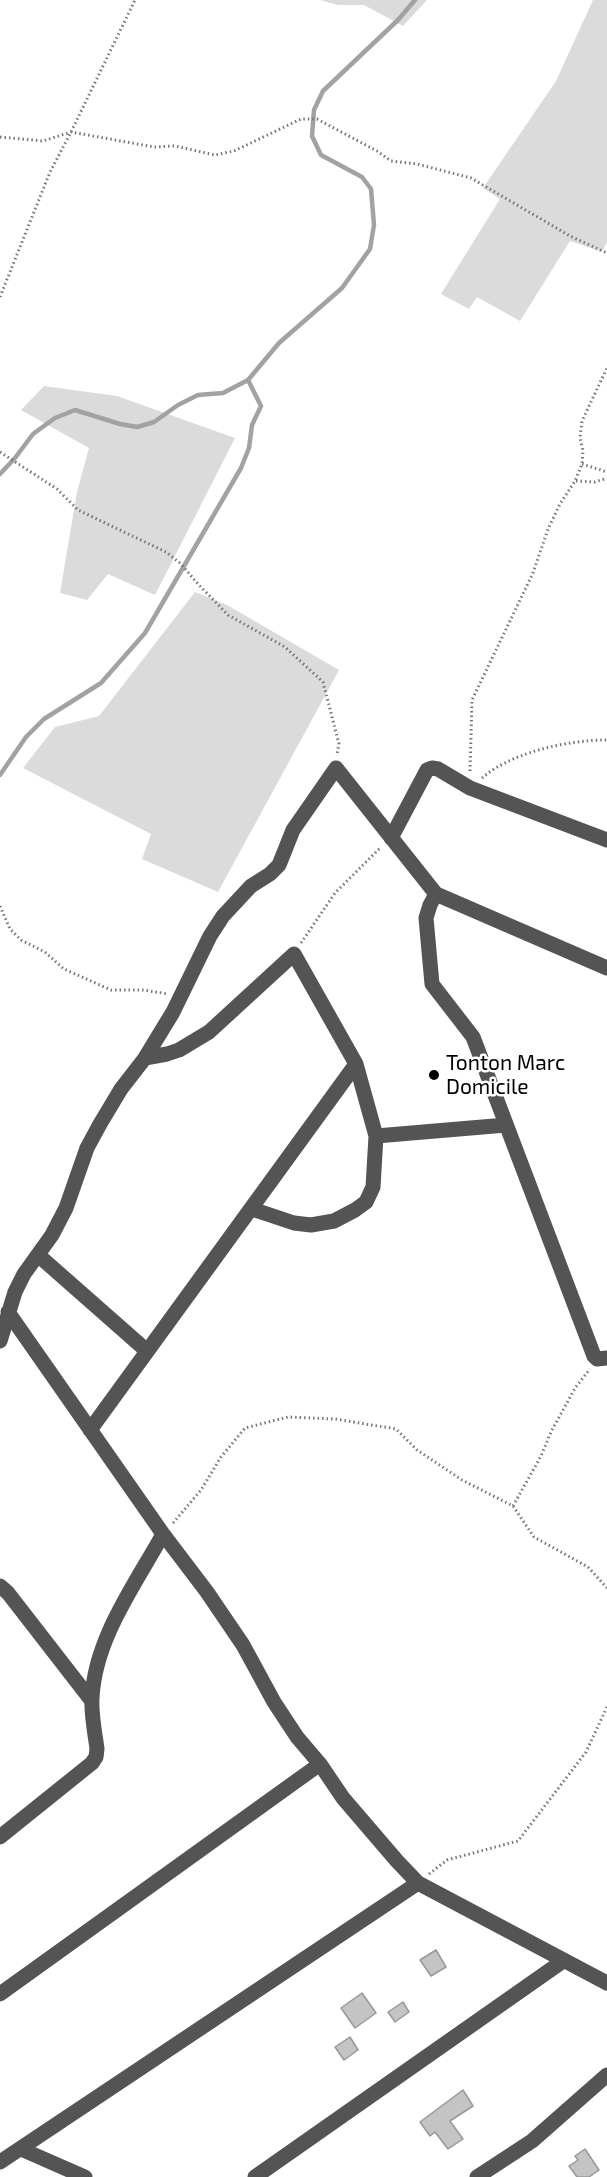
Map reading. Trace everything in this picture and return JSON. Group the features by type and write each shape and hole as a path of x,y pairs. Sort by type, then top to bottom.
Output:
{"street":[{"path":"0,1341 8,1312 24,1274 52,1235 66,1208 87,1148 99,1124 121,1089 145,1058 181,996 210,936 224,916 251,886 270,874 279,865 293,830 336,768 436,894 607,969"},
{"path":"391,838 427,771 432,768 438,769 470,788 607,840"},
{"path":"436,894 426,918 432,984 473,1037 594,1356 602,1359"},
{"path":"145,1058 179,1050 208,1032 294,954 356,1064 376,1136 373,1187 366,1202 355,1210 334,1221 311,1226 294,1223 252,1209"},
{"path":"90,1430 356,1064"},
{"path":"376,1136 506,1125"},
{"path":"38,1255 147,1351"},
{"path":"8,1312 163,1534 207,1592 243,1645 274,1702 297,1737 320,1764 343,1798 418,1883 607,1983"},
{"path":"0,1837 92,1763 96,1757 91,1700 96,1666 107,1634 163,1534"},
{"path":"0,1586 8,1593 91,1700"},
{"path":"0,1994 320,1764"},
{"path":"0,2162 418,1883"},
{"path":"255,2177 562,1961"},
{"path":"477,2177 532,2141 607,2075"},
{"path":"21,2149 85,2177"}],"path":[{"path":"0,297 50,172 72,132 135,0"},
{"path":"0,137 43,141 72,132 154,147 175,146 215,155 234,151 301,119 317,119 377,150 391,161 417,164 471,178 570,236 607,253"},
{"path":"470,788 469,735 472,700 533,573 548,529 582,464 583,451 580,438 582,421 607,368"},
{"path":"0,452 57,489 78,510 166,552 180,563 228,615 285,647 307,666 323,682 339,744 336,768"},
{"path":"582,464 607,472"},
{"path":"575,481 595,482 607,478"},
{"path":"470,788 490,770 538,750 592,740 607,740"},
{"path":"294,954 335,893 391,838"},
{"path":"0,906 10,929 21,940 45,952 64,969 111,990 144,990 181,996"},
{"path":"513,1506 575,1388 602,1359"},
{"path":"163,1534 201,1490 221,1457 245,1428 288,1417 335,1419 396,1429 417,1450 453,1474 513,1506 534,1537 588,1567 607,1588"},
{"path":"418,1883 447,1860 518,1841 586,1752 607,1707"}],"shaded area":[{"path":"320,0 427,0 403,26 364,5 338,5"},
{"path":"593,0 607,0 607,242 602,252 570,241 520,321 477,297 469,309 441,294 500,199 483,188 556,81"},
{"path":"44,386 117,396 235,438 155,595 108,574 87,600 60,593 77,492 89,448 21,410"},
{"path":"195,592 227,605 339,670 218,892 142,859 151,834 23,768 55,727 99,716"}],"building":[{"path":"436,1950 446,1967 431,1976 420,1960"},
{"path":"362,1993 376,2013 355,2028 341,2008"},
{"path":"403,2002 409,2012 395,2022 388,2012"},
{"path":"350,2037 358,2050 344,2060 335,2047"},
{"path":"463,2090 473,2106 450,2121 463,2139 448,2149 435,2132 430,2136 420,2122"},
{"path":"585,2149 599,2170 589,2177 577,2177 569,2166 578,2160 575,2156"}],"waterway":[{"path":"0,474 33,434 55,418 75,410 137,427 154,422 178,405 198,395 223,393 248,380 279,343 342,288 370,249 374,225 371,189 362,177 321,155 312,136 314,110 323,91 398,20 415,0"},
{"path":"0,775 26,737 44,719 101,683 145,633 241,468 249,448 252,425 261,406 248,380"}],"place":[{"name":"Tonton Marc Domicile","path":"434,1075"}]}
